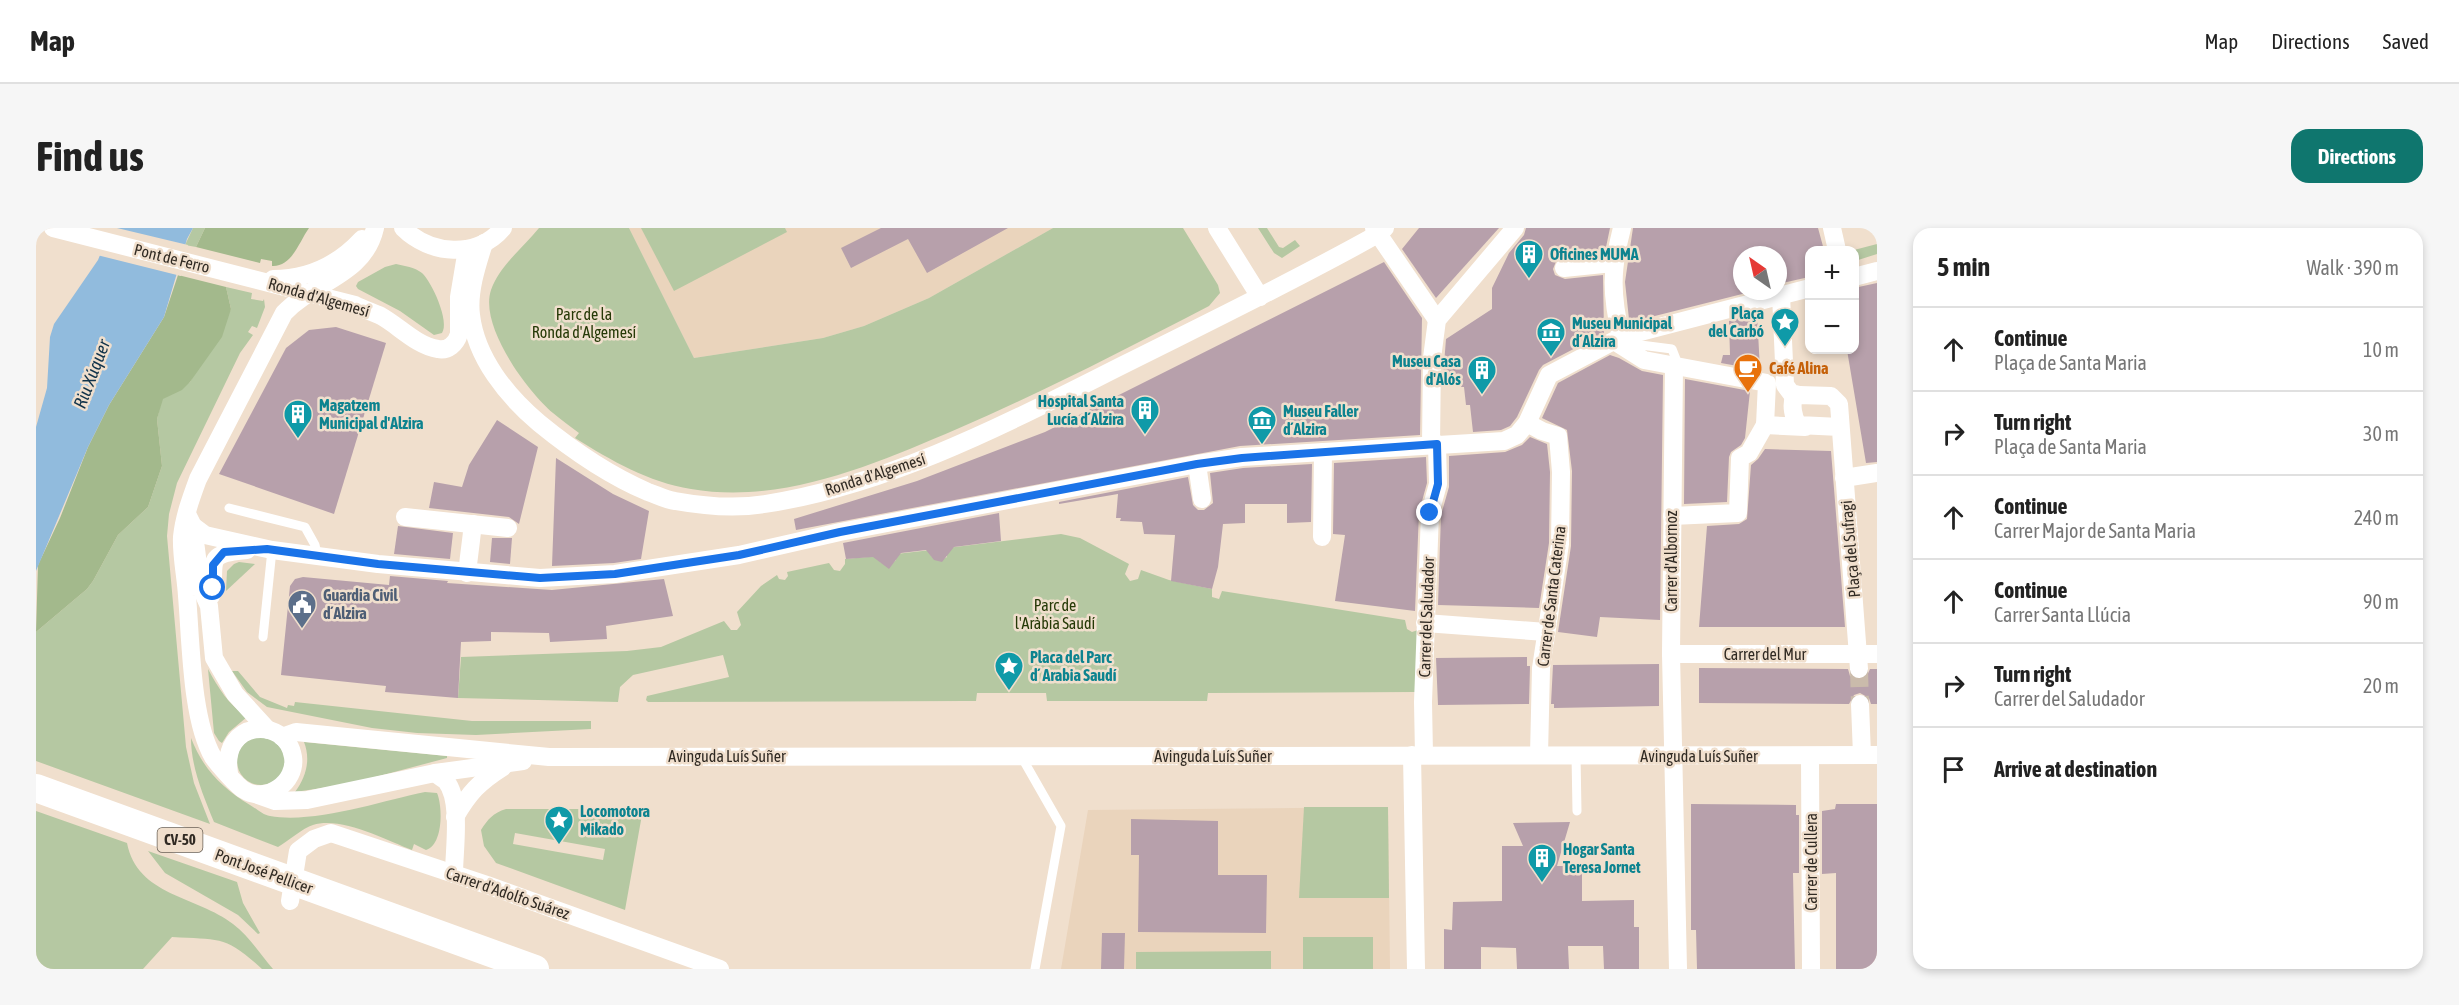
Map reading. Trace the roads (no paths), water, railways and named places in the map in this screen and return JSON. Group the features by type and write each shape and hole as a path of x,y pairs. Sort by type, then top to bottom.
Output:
{"main road":[{"name":"Pont José Pellicer","path":"36,788 535,969"}],"street":[{"name":"Pont de Ferro","path":"53,228 256,279"},
{"path":"256,279 292,279 314,273 349,253 374,228"},
{"path":"270,549 224,552 216,559 212,571 213,588 209,606 214,658 235,694 289,747 293,757 290,777 282,786 268,794 257,795 244,791 235,783 229,773 214,760 204,739 197,701 182,538 190,520 198,479 285,313 306,293 324,285 360,258 372,242 374,228"},
{"path":"403,228 418,240 433,247 450,250 476,246 503,228"},
{"path":"1217,228 1260,297"},
{"path":"1379,230 1437,320 1515,228"},
{"path":"1622,228 1614,263 1613,304 1618,339 1644,360 1767,383 1765,425 1749,453 1740,458 1738,513 1672,516"},
{"path":"1832,228 1836,246"},
{"name":"Ronda d'Algemesí","path":"476,246 477,264 471,313 486,357 506,392 522,408 551,433 624,481 671,501 714,505 764,505 840,487 913,463 1017,418 1260,297 1379,230"},
{"name":"Ronda d'Algemesí","path":"256,279 355,305 381,316 432,347 443,349 454,344 459,334 459,297 476,246"},
{"path":"1564,268 1614,263"},
{"path":"1859,276 1877,271"},
{"path":"1787,294 1805,289"},
{"path":"190,520 205,535 270,549 378,564 540,578 615,574 746,554 852,530 1197,464 1242,458 1504,441 1517,435 1527,423 1549,375 1618,339 1762,300"},
{"path":"1765,425 1840,427 1837,400 1831,396 1799,394 1787,390 1781,300"},
{"name":"Carrer del Saludador","path":"1416,969 1418,755 1423,718 1430,513 1438,484 1434,444 1432,357 1437,320"},
{"name":"Carrer d'Albornoz","path":"1676,366 1671,654 1678,969"},
{"path":"1799,394 1792,401 1794,419 1798,425 1805,427"},
{"name":"Carrer de Santa Caterina","path":"1527,423 1558,436 1561,472 1560,544 1541,668 1539,755"},
{"name":"Plaça del Sufragi","path":"1840,427 1859,661"},
{"path":"1323,452 1323,537"},
{"path":"1197,464 1202,499"},
{"path":"1844,478 1877,473"},
{"path":"405,517 508,528"},
{"path":"190,520 201,588 209,606"},
{"path":"467,573 473,524"},
{"path":"1425,623 1546,632"},
{"name":"Carrer del Mur","path":"1671,654 1859,661"},
{"path":"1859,661 1877,654"},
{"path":"1860,704 1869,755"},
{"path":"229,773 228,754 236,738 258,729 275,734"},
{"name":"Avinguda Luís Suñer","path":"275,734 296,732 549,757 1869,755"},
{"name":"Carrer de Cullera","path":"1810,756 1811,969"},
{"name":"Avinguda Luís Suñer","path":"257,795 275,801 307,800 435,773 549,757"},
{"path":"455,817 468,794 487,777 509,764"},
{"path":"435,773 446,781 453,794 454,874"},
{"name":"Carrer d'Adolfo Suárez","path":"290,901 298,851 314,838 332,833 720,969"}],"lane":[{"path":"229,508 305,527 315,545 317,555"},
{"path":"263,637 270,549"},
{"path":"1576,755 1577,811"},
{"path":"1021,756 1061,826 1035,969"}],"water":[{"name":"Riu Xúquer","path":"111,228 193,228 187,239 164,317 109,405 88,447 36,571 36,427 47,388 50,337 54,324 98,260"}],"tunnel":[{"path":"1859,669 1860,704"}],"place":[{"name":"Oficines MUMA","path":"1529,280"},
{"name":"Plaça del Carbó","path":"1785,348"},
{"name":"Museu Municipal d´Alzira","path":"1551,358"},
{"name":"Café Alina","path":"1748,394"},
{"name":"Museu Casa d'Alós","path":"1482,396"},
{"name":"Hospital Santa Lucía d´Alzira","path":"1145,436"},
{"name":"Magatzem Municipal d'Alzira","path":"298,440"},
{"name":"Museu Faller d´Alzira","path":"1262,446"},
{"name":"Guardia Civil d´Alzira","path":"302,630"},
{"name":"Placa del Parc d´ Arabia Saudí","path":"1009,692"},
{"name":"Locomotora Mikado","path":"559,846"},
{"name":"Hogar Santa Teresa Jornet","path":"1542,884"}],"park label":[{"name":"Parc de la Ronda d'Algemesí","path":"584,323"},
{"name":"Parc de l'Aràbia Saudí","path":"1055,614"}]}
